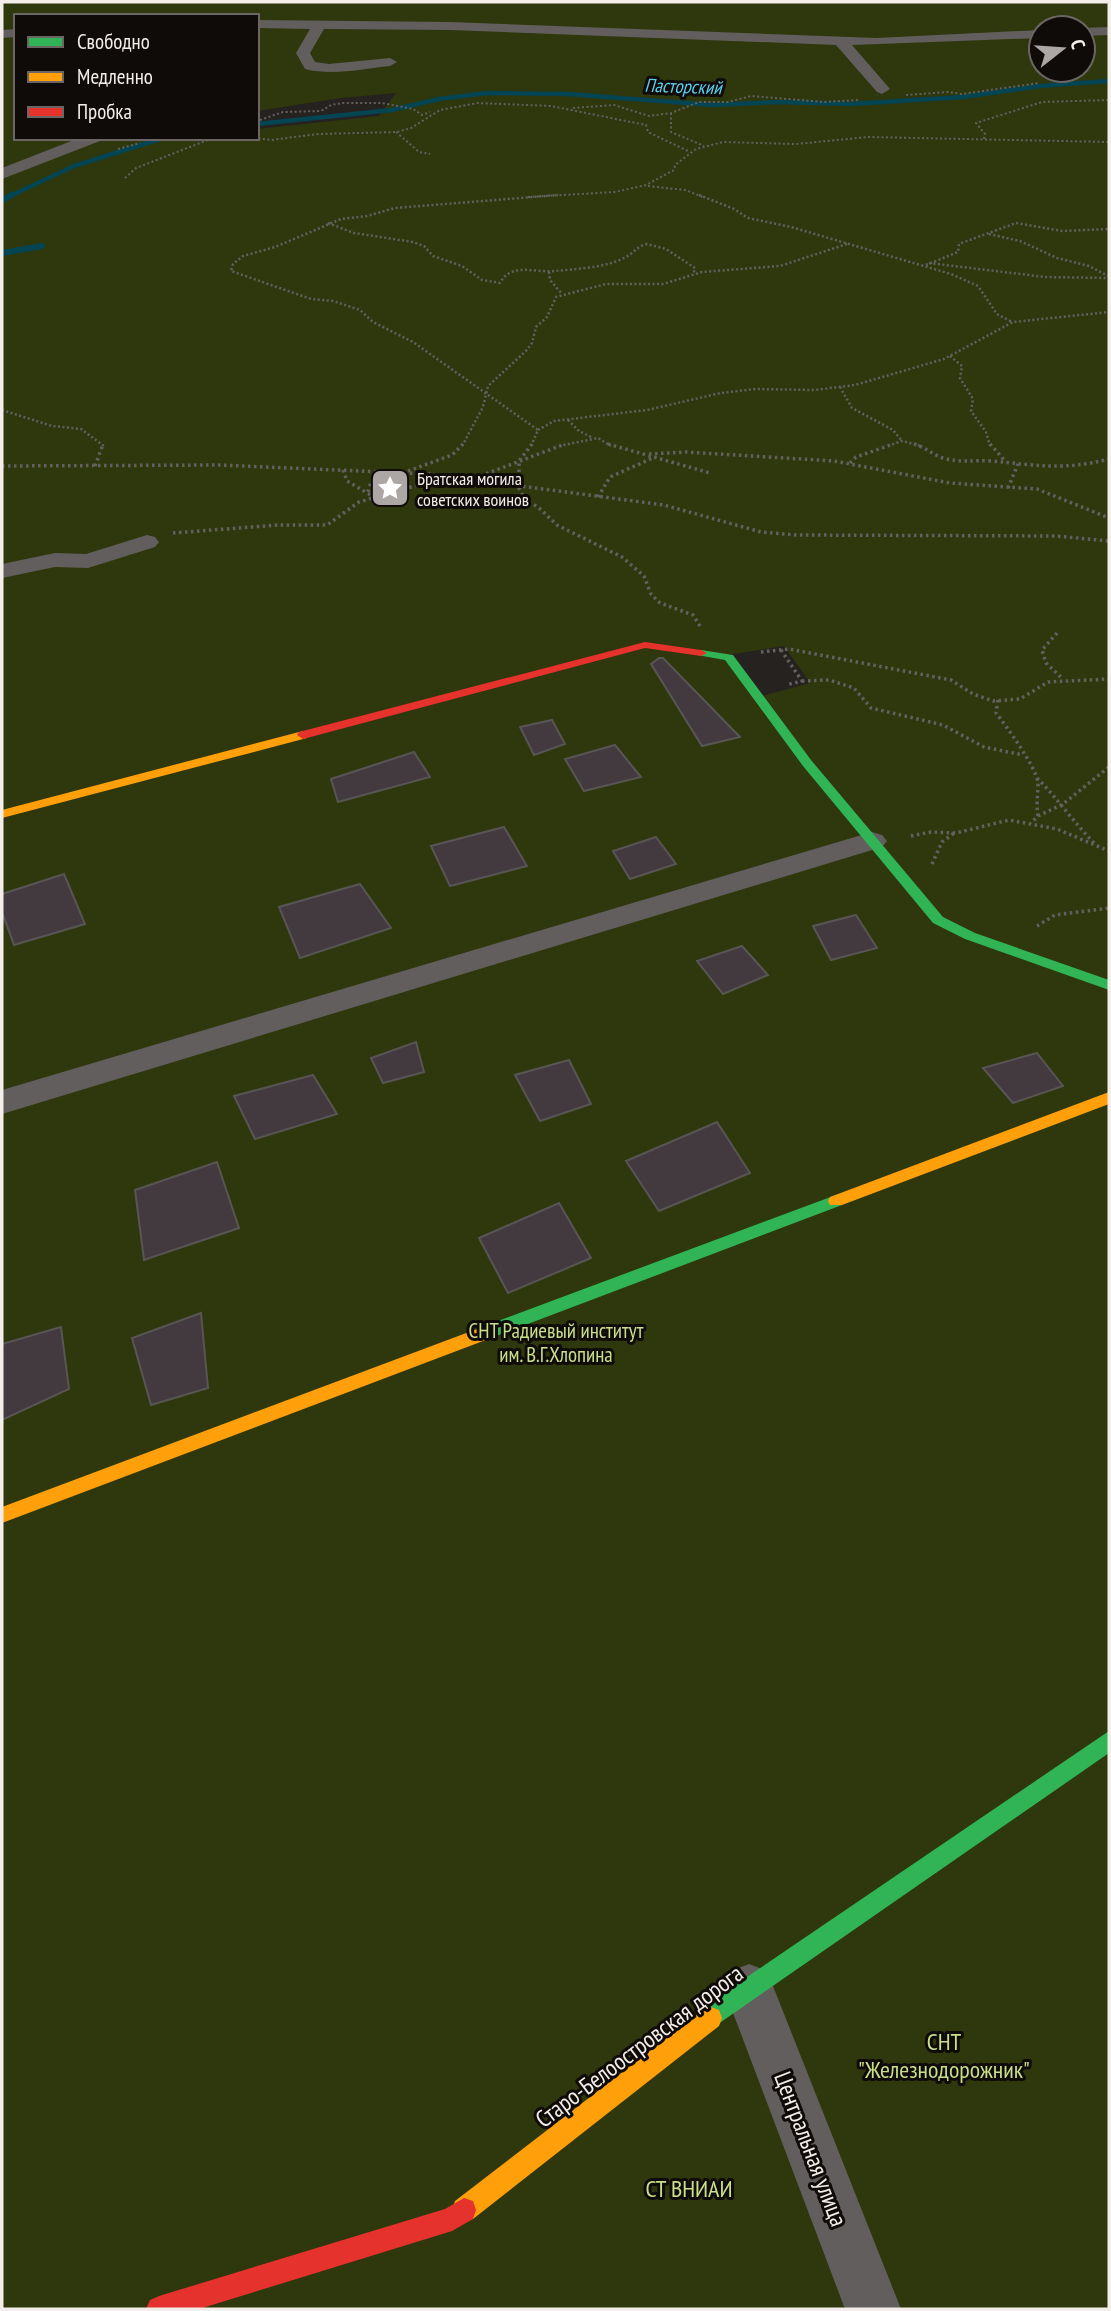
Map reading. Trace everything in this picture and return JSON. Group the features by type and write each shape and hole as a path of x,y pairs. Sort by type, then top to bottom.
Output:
{"street":[{"path":"261,24 320,24 612,38 691,35 876,42 1027,35"},
{"path":"320,24 303,54 310,66 329,68 390,62"},
{"path":"691,35 701,52"},
{"path":"1012,36 1027,48"},
{"path":"840,40 882,91"},
{"path":"2,174 89,140"},
{"path":"2,571 55,560 88,561 147,542"},
{"path":"2,814 645,645 727,656 807,763 938,920 970,936 1109,985"},
{"path":"2,1102 872,841"},
{"path":"2,1515 1109,1098"},
{"name":"Старо-Белоостровская дорога","path":"159,2309 452,2219 749,1989 1109,1741"},
{"name":"Центральная улица","path":"749,1989 873,2309"}],"path":[{"path":"569,109 596,104 614,105 638,114 653,115 671,113 699,102 717,100 727,102 764,98 824,102 876,99 883,97 882,91 962,94 1032,84"},
{"path":"984,139 985,135 976,124 982,120 1016,112 1025,106 1042,102 1109,100"},
{"path":"260,120 283,112 320,111 343,103 382,103 407,108 422,115 439,112"},
{"path":"259,138 278,140 314,134 364,135 395,131 411,128 424,117 455,106 496,104 569,109 646,125"},
{"path":"671,113 671,132 705,146"},
{"path":"646,125 653,115"},
{"path":"646,125 648,132 656,137 691,152"},
{"path":"395,131 419,152 430,154"},
{"path":"646,186 674,170 675,165 691,152 723,142 796,144 868,137 1109,142"},
{"path":"125,178 136,168 208,140"},
{"path":"538,430 413,342 373,322 360,310 333,301 304,296 231,271 233,264 243,257 275,247 327,222 395,208 463,201 585,195 646,186 685,190 734,209 748,218 926,264 1045,277 1109,277"},
{"path":"327,222 350,233 424,246 431,255 456,262 467,272 494,284 500,283 509,271 534,269 549,272 618,260 641,245 648,244 666,249 695,268 693,275"},
{"path":"926,264 958,252 959,244 1016,223 1062,232 1109,229"},
{"path":"989,234 1020,241 1068,262 1089,266 1109,277"},
{"path":"404,472 452,455 461,448 484,407 488,386 526,352 532,343 536,327 547,317 556,297 606,284 663,284 709,271 780,265 847,244"},
{"path":"926,264 978,286 997,314 1013,322"},
{"path":"549,272 554,287 563,294"},
{"path":"1108,680 1048,682 1020,699 998,700 973,694 951,680 789,649 727,656 707,637 693,615 660,603 651,594 644,576 622,557 557,525 538,507 525,500 519,488 519,461 534,442 538,430 554,421 647,411 721,393 756,389 840,387 950,356 1013,322 1109,312"},
{"path":"950,356 962,366 960,378 974,400 971,411 974,418 986,428 990,437 989,447 1006,463"},
{"path":"840,387 852,408 893,430 902,441"},
{"path":"2,410 52,426 81,429 104,445 95,466"},
{"path":"568,420 579,431 611,446 642,452 710,474"},
{"path":"474,478 541,450 594,439"},
{"path":"850,463 856,457 902,441 925,447 940,457 954,460 1068,468 1109,460"},
{"path":"649,454 686,452 850,463 950,483 1037,489 1109,518"},
{"path":"598,497 611,477 656,457"},
{"path":"2,466 145,464 404,472 474,478 519,488 664,505 761,533 1056,536 1109,541"},
{"path":"1008,488 1018,464"},
{"path":"343,470 347,481 375,497"},
{"path":"368,492 376,476 388,472"},
{"path":"147,542 167,534 186,532 278,525 327,525 335,522 342,513 359,502 446,477"},
{"path":"1058,633 1042,650 1046,663 1063,680"},
{"path":"802,681 829,680 854,688 872,708 943,725 984,747 1023,755"},
{"path":"998,700 996,713 1014,736 1038,782 1035,797 1038,816"},
{"path":"1030,823 1063,804 1109,767"},
{"path":"1034,775 1099,847"},
{"path":"872,841 894,841 930,832 956,833 1009,820 1056,829 1109,851"},
{"path":"970,936 982,939 999,936 1016,929 1035,927 1055,915 1109,908"}],"green space":[{"name":"СНТ Радиевый институт им. В.Г.Хлопина","path":"2,2 1109,2 1109,2309 2,2309","holes":["784,646 810,683 762,696 728,655"]}],"building":[{"path":"663,658 740,737 702,746 651,664"},
{"path":"552,720 565,744 534,755 520,727"},
{"path":"615,745 641,777 584,791 565,759"},
{"path":"414,752 430,777 338,802 331,779"},
{"path":"504,827 527,866 450,886 431,846"},
{"path":"656,837 676,864 630,879 613,851"},
{"path":"64,874 85,924 14,945 2,912 2,894"},
{"path":"360,884 391,928 300,958 279,907"},
{"path":"856,915 877,948 831,960 813,926"},
{"path":"742,946 768,975 723,994 697,961"},
{"path":"416,1042 424,1072 383,1083 371,1058"},
{"path":"1037,1053 1063,1086 1013,1103 983,1068"},
{"path":"569,1060 591,1104 540,1121 515,1075"},
{"path":"313,1075 337,1114 255,1139 234,1096"},
{"path":"717,1122 750,1173 659,1211 626,1161"},
{"path":"217,1162 239,1228 144,1260 135,1190"},
{"path":"559,1203 591,1258 508,1293 479,1238"},
{"path":"201,1313 208,1388 151,1405 132,1338"},
{"path":"61,1327 69,1389 2,1420 2,1344"}],"waterway":[{"name":"Пасторский","path":"259,124 392,110 439,99 487,93 568,94 713,105 778,102 851,104 963,97 1040,86 1109,81"},
{"name":"Пасторский","path":"8,197 74,166 157,140"},
{"name":"Пасторский","path":"8,197 12,195"},
{"name":"Пасторский","path":"2,200 8,197"},
{"path":"2,253 42,246"}],"traffic: fast":[{"path":"701,653 729,657 807,763 938,920 970,936 1109,985"},
{"path":"485,1333 836,1201"},
{"path":"711,2018 1109,1741"}],"traffic: slow":[{"path":"2,814 303,735"},
{"path":"836,1201 1109,1098"},
{"path":"2,1515 485,1333"},
{"path":"464,2210 711,2018"}],"traffic: jam":[{"path":"303,735 645,645 701,653"},
{"path":"159,2309 452,2219 464,2210"}],"place":[{"name":"Братская могила советских воинов","path":"390,488"}],"park label":[{"name":"СНТ \"Железнодорожник\"","path":"944,2055"},
{"name":"СТ ВНИАИ","path":"689,2188"}]}
